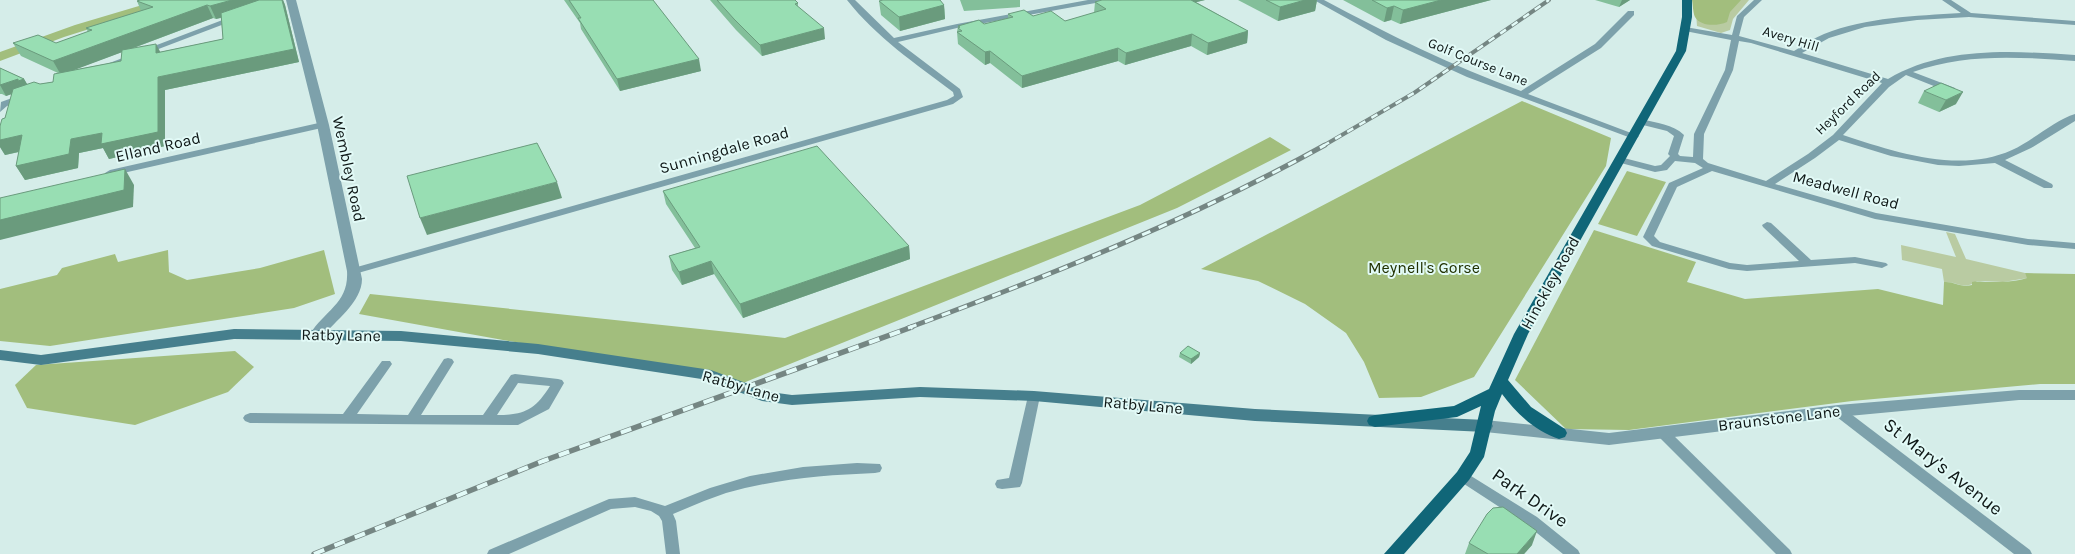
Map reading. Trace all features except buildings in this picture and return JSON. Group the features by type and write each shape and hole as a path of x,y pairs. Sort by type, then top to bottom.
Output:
{"main road":[{"name":"Hinckley Road","path":"1392,554 1463,476 1478,453 1487,411 1522,334 1681,51 1687,0"},
{"name":"Ratby Lane","path":"0,355 41,360 234,334 401,336 538,349 711,375 768,397 792,400 920,392 1034,396 1255,415 1485,426"},
{"path":"1375,422 1457,411 1497,386 1526,414 1559,433"}],"street":[{"name":"Sunningdale Road","path":"354,271 950,102 959,97 957,91 893,41 861,13 850,0"},
{"path":"893,41 957,26 1101,0"},
{"name":"Golf Course Lane","path":"1318,0 1424,55 1470,75 1634,136"},
{"path":"1698,160 1699,134 1729,70 1734,38 1741,16 1758,0"},
{"path":"1946,0 1969,15"},
{"name":"Wembley Road","path":"287,1 323,125 354,271 355,286 345,304 318,334"},
{"path":"1520,95 1598,46 1631,13"},
{"path":"97,69 244,15"},
{"path":"1795,54 1826,36 1864,26 1917,18 1969,15 2075,22"},
{"name":"Avery Hill","path":"1685,29 1734,38 1888,82"},
{"name":"Heyford Road","path":"1767,185 1804,161 1837,136 1888,82 1905,72 1940,61 1976,56 2020,55 2075,58"},
{"path":"1905,72 1953,90 1944,95"},
{"path":"2,106 32,93"},
{"path":"1837,136 1877,149 1923,160 1976,162 1997,160 2011,154 2075,117"},
{"path":"1620,160 1656,169 1664,168 1670,159 1676,157 1673,154 1679,135 1670,129 1642,122"},
{"name":"Elland Road","path":"96,177 323,125"},
{"name":"Meadwell Road","path":"1676,157 1698,160 1712,167 1767,185 1885,218 2028,242 2075,246"},
{"path":"1997,160 2048,186"},
{"path":"1712,167 1673,185 1648,237 1650,240 1656,244 1729,266 1746,268 1855,260 1882,265"},
{"path":"1766,226 1808,263"},
{"path":"412,419 448,362"},
{"path":"347,419 386,364"},
{"path":"250,418 347,419 412,419 486,420 518,420 544,406 558,383 515,378 486,420"},
{"name":"Braunstone Lane","path":"1485,426 1609,439 1838,411 2019,395 2075,395"},
{"path":"1002,484 1016,484 1034,396"},
{"name":"St Mary's Avenue","path":"1838,411 2025,554"},
{"path":"1662,432 1785,554"},
{"path":"664,512 732,486 764,478 834,469 875,468"},
{"name":"Park Drive","path":"1463,476 1532,521 1573,554"},
{"path":"494,554 588,511 609,504 635,502 655,507 664,512 669,521 673,554"}],"green space":[{"path":"159,0 181,0 64,37 0,61 0,52 75,25"},
{"path":"1692,0 1741,0 1730,12 1727,22 1715,25 1701,23 1695,17"},
{"path":"1695,0 1749,0 1733,19 1730,30 1721,33 1697,26"},
{"name":"Meynell's Gorse","path":"1522,101 1611,138 1606,166 1474,377 1421,397 1379,398 1364,362 1346,333 1305,304 1258,281 1201,269"},
{"path":"1270,137 1291,150 1177,208 743,383 359,314 370,294 785,338 1140,205"},
{"path":"1627,171 1666,182 1637,236 1598,224"},
{"path":"1594,230 1696,262 1687,282 1745,299 1878,289 1943,305 1944,282 1968,286 1972,285 1972,282 2003,282 2023,279 2027,278 2025,273 2075,274 2075,384 2040,384 1852,401 1629,430 1566,429 1515,380"},
{"path":"1946,232 1955,234 1966,259 2025,273 2028,278 2003,282 1977,281 1964,285 1944,282 1942,269 1902,260 1901,245 1956,257"},
{"path":"168,250 169,272 187,280 260,268 324,250 335,294 294,308 50,346 0,341 0,289 57,275 62,268 115,254 118,262"},
{"path":"235,351 254,367 228,392 135,425 27,408 15,385 36,365"}],"railway":[{"path":"1323,146 1414,93 1549,0"},
{"path":"908,328 1120,244 1224,197 1325,145"},
{"path":"314,554 543,461 912,327"}]}
